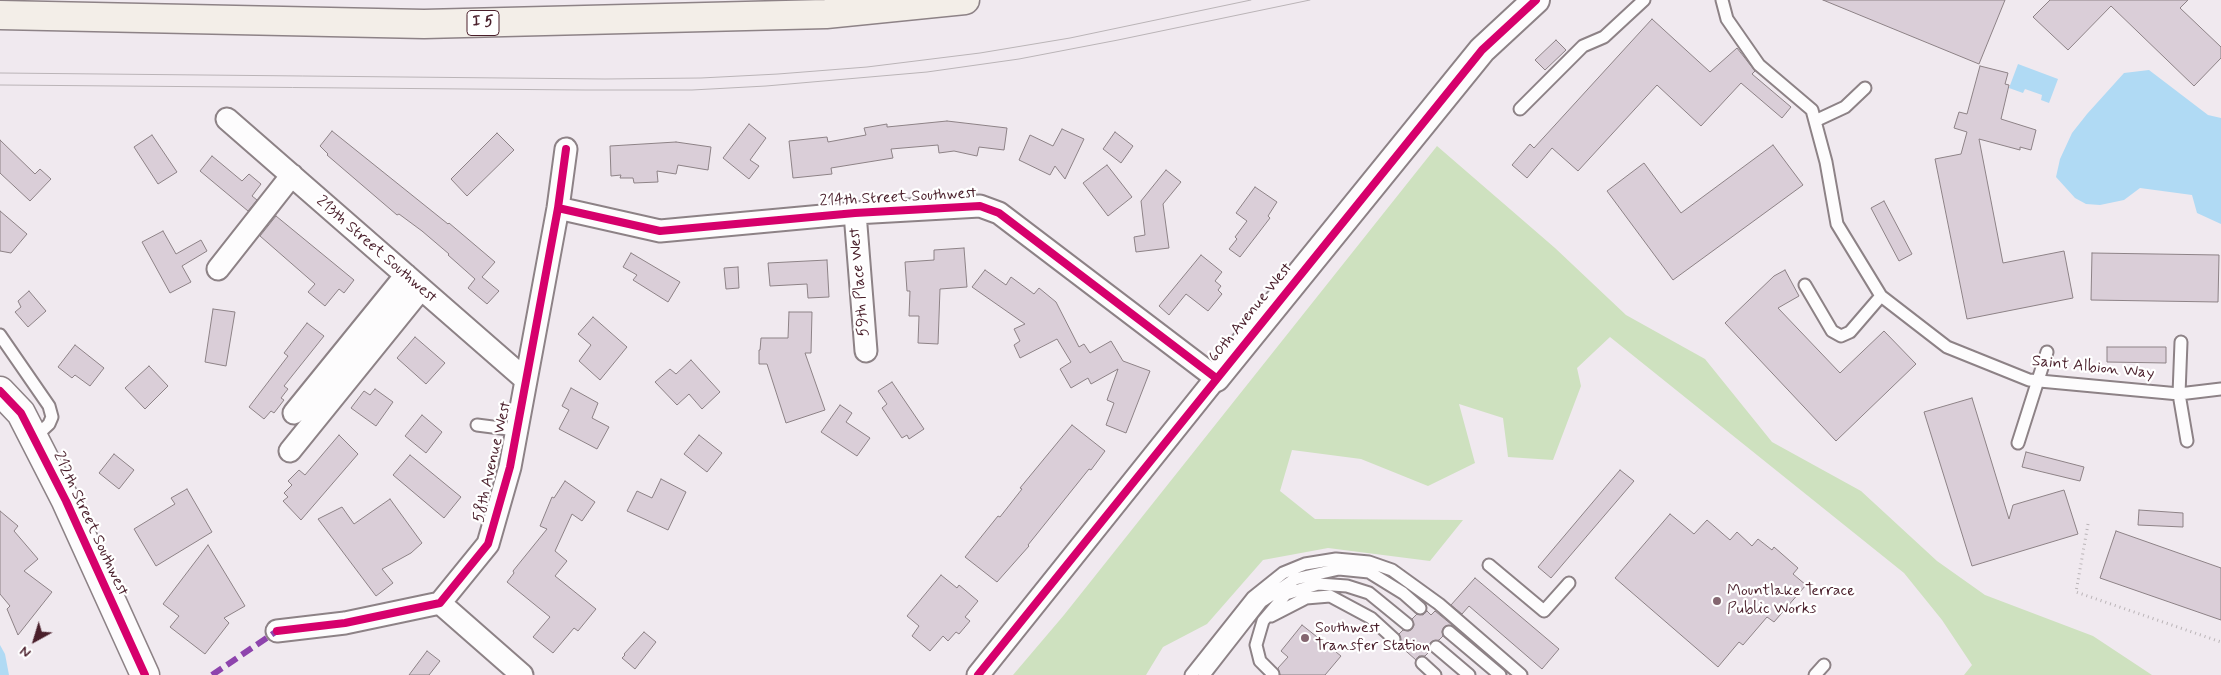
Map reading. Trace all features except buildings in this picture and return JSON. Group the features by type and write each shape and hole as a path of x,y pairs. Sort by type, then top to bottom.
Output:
{"highway":[{"name":"I 5","path":"0,15 424,24 826,14 965,0"}],"main road":[{"name":"212th Street Southwest","path":"0,391 21,414 34,438 66,501 145,675"}],"street":[{"name":"60th Avenue West","path":"978,675 1482,50 1536,0"},
{"name":"213th Street Southwest","path":"227,119 526,380"},
{"name":"58th Avenue West","path":"440,603 488,544 510,467 558,208 566,148"},
{"path":"218,268 292,175"},
{"name":"214th Street Southwest","path":"558,208 660,231 855,213 968,205 980,206 1000,213 1216,378"},
{"name":"59th Place West","path":"855,213 866,350"},
{"path":"294,413 414,282"},
{"path":"290,451 414,282"},
{"path":"277,631 345,623 440,603 522,675"}],"lane":[{"path":"1520,109 1583,46 1604,37 1644,0"},
{"path":"1722,0 1727,19 1759,65 1814,116 1828,115 1845,107 1865,88"},
{"name":"Saint Albion Way","path":"1814,116 1826,162 1837,224 1881,296 1947,347 2029,380 2179,394 2221,389"},
{"path":"1805,285 1832,331 1841,336 1850,332 1881,296"},
{"path":"0,335 49,406 52,417 49,424 34,438"},
{"path":"2181,342 2179,394 2187,442"},
{"path":"2018,443 2047,352"},
{"path":"477,425 516,430"},
{"path":"1191,675 1253,597 1283,573 1306,564 1336,559 1369,562 1392,570 1439,604 1521,675"},
{"path":"1489,565 1544,611 1569,583"},
{"path":"1204,675 1261,602 1295,579 1339,569 1369,572 1403,593 1420,608"},
{"path":"1273,674 1260,661 1256,646 1263,621 1286,594 1318,584 1347,586 1369,593 1407,624"},
{"path":"1263,621 1306,598 1330,596 1371,618 1394,639"},
{"path":"1449,632 1500,675"},
{"path":"1436,647 1469,675"},
{"path":"1422,663 1435,675"},
{"path":"1815,675 1824,664"}],"path":[{"path":"2088,524 2076,592 2221,642"}],"green space":[{"path":"1437,146 1555,248 1626,315 1705,359 1772,442 1861,491 1937,561 1985,595 2093,636 2152,675 1964,675 1972,665 1942,620 1904,573 1610,337 1577,368 1581,386 1553,460 1508,457 1503,418 1459,404 1475,463 1428,486 1361,459 1292,450 1280,491 1315,519 1463,520 1430,561 1328,548 1263,560 1207,624 1163,647 1146,675 1013,675 1064,615"}],"water":[{"path":"2018,64 2058,79 2049,103 2041,100 2042,95 2025,89 2023,93 2009,88"},
{"path":"2149,70 2208,115 2221,118 2221,224 2197,213 2192,195 2140,188 2124,200 2100,205 2086,204 2075,198 2056,177 2060,159 2072,133 2087,114 2124,73"},
{"path":"0,645 5,654 9,675 0,675"}],"tram line":[{"path":"0,73 605,79 701,78 778,74 867,67 980,53 1070,38 1251,0"},
{"path":"0,85 585,90 692,90 766,86 927,72 1019,59 1310,0"}],"marked path":[{"path":"212,675 277,631"}],"cycle path":[{"path":"978,675 1482,50 1536,0"},
{"path":"277,631 345,623 440,603 488,544 510,467 558,208 566,149"},
{"path":"558,208 660,231 855,213 980,206 999,213 1216,378"},
{"path":"0,391 21,413 66,501 145,675"}],"place":[{"name":"Mountlake Terrace Public Works","path":"1717,601"},
{"name":"Southwest Transfer Station","path":"1305,638"}]}
